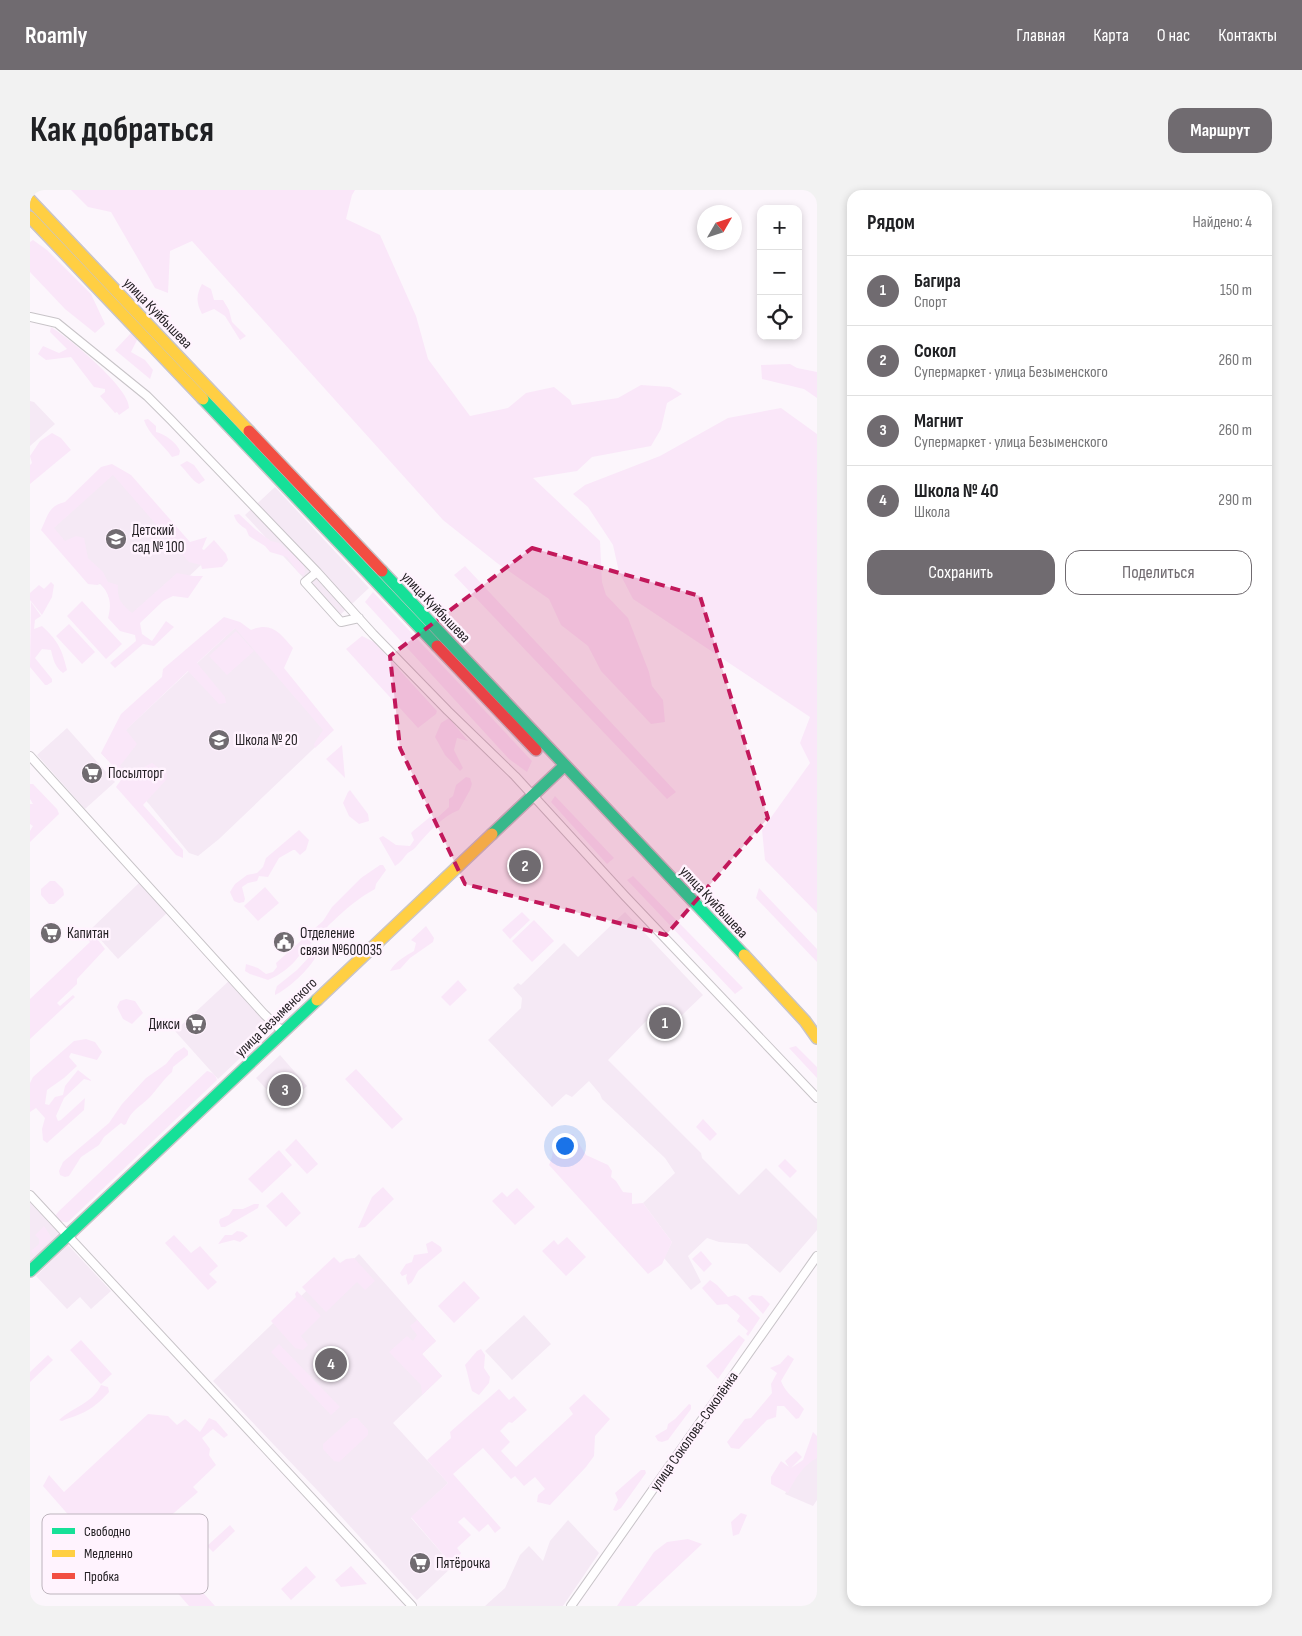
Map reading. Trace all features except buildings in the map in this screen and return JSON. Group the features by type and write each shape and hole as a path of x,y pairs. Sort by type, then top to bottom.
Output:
{"main road":[{"name":"улица Куйбышева","path":"30,200 561,769 798,1028 817,1043"},
{"name":"улица Куйбышева","path":"30,217 805,1021 817,1038"},
{"name":"улица Безыменского","path":"30,1271 561,769"}],"street":[{"path":"30,317 57,323 147,396 448,711 533,796 817,1098"},
{"path":"317,572 305,582 340,622 359,618"},
{"path":"30,756 264,1014 282,1031"},
{"path":"30,1196 412,1606"},
{"name":"улица Соколова-Соколёнка","path":"571,1606 817,1256"}],"highlighted area":[{"path":"532,548 700,596 768,818 666,935 465,884 400,748 390,656"}],"shaded area":[{"path":"71,190 355,190 346,219 380,235 416,316 428,359 470,416 508,408 526,393 554,387 570,400 572,405 618,398 641,385 670,387 682,394 667,403 661,429 651,446 592,457 577,471 533,478 600,541 602,582 606,595 628,618 649,672 652,686 663,700 665,722 651,724 601,671 588,646 561,625 549,599 497,563 443,520 192,241 170,251 168,293 155,288 111,212 88,207"},
{"path":"33,240 47,250 91,294 105,324 95,333 65,309 30,272 30,242"},
{"path":"202,284 211,289 214,300 223,300 229,310 232,322 246,336 240,340 225,316 214,309 202,314 198,299"},
{"path":"51,327 71,341 110,376 127,399 129,408 119,415 117,412 115,413 100,396 105,392 105,389 94,387 71,357 46,360 38,354 43,346 59,353 67,349 50,332"},
{"path":"131,333 138,338 131,352 145,360 153,370 150,379 115,350"},
{"path":"790,364 797,368 817,372 817,398 804,389 762,379 761,365"},
{"path":"30,401 34,402 55,424 30,446"},
{"path":"781,408 817,434 817,913 765,860 762,830 810,763 800,743 810,717 633,599 619,572 613,545 588,507 573,494 585,485 660,456 728,418"},
{"path":"148,419 156,426 156,432 167,437 176,445 180,451 179,455 172,457 153,435 144,420"},
{"path":"52,433 61,438 71,450 30,484 30,465 32,463 30,456 40,441"},
{"path":"187,461 194,465 205,480 199,484 191,478 180,465"},
{"path":"112,464 131,475 190,542 207,537 202,549 204,550 214,540 226,554 228,560 222,567 202,569 201,565 189,562 113,475 54,528 65,541 76,536 84,538 88,558 103,572 108,582 118,585 120,601 132,613 177,573 203,576 188,598 173,596 163,601 140,623 142,634 152,641 166,621 174,627 154,646 143,644 115,668 110,663 136,641 135,635 120,631 108,618 109,599 100,583 97,585 88,584 41,530 47,516 55,506 65,502 101,467"},
{"name":"Детский сад № 100","path":"113,467 201,565 135,627 108,596 108,592 100,584 97,585 46,528"},
{"path":"275,487 369,588 339,616 245,515"},
{"path":"239,514 255,529 271,541 279,543 303,563 304,575 299,573 287,557 270,552 265,546 249,536 246,529 238,523 234,515"},
{"path":"465,566 676,792 667,799 454,575"},
{"path":"51,582 54,585 52,597 42,615 30,600 30,593 39,585 44,589"},
{"path":"373,592 532,761 527,772 509,759 365,602"},
{"path":"82,601 122,644 106,659 67,616"},
{"path":"31,602 41,616 35,620 34,629 42,626 52,636 61,651 67,670 63,673 58,668 51,650 42,649 35,658 52,679 52,682 47,685 30,667"},
{"path":"224,617 240,622 251,630 265,627 280,633 293,648 284,668 334,730 315,748 314,744 323,730 235,628 197,663 225,697 226,703 219,704 188,671 126,730 137,744 120,766 132,773 152,763 167,774 166,780 143,805 183,850 183,858 176,855 116,787 123,777 101,753 121,714 162,677 163,669"},
{"path":"69,624 95,652 82,664 56,636"},
{"name":"Школа № 20","path":"237,626 332,731 219,839 198,856 189,853 149,804 101,753"},
{"path":"236,631 254,651 227,675 209,656"},
{"path":"362,636 374,642 437,711 436,714 418,728 346,649"},
{"path":"449,718 468,741 457,738 454,750 463,768 460,771 445,755 435,737 441,723"},
{"path":"67,728 115,782 85,809 37,755"},
{"path":"342,745 345,778 326,759"},
{"path":"466,777 470,778 472,784 459,810 441,821 395,866 379,838 383,836 396,845 410,846 414,840 411,833 430,817 438,817 449,807 449,799 453,796 456,785"},
{"path":"30,784 33,784 57,809 59,814 30,842 30,831 33,826 30,824 30,804 33,804 30,799"},
{"path":"350,790 368,814 369,821 359,824 349,816 343,803"},
{"path":"555,796 614,858 607,864 551,802"},
{"path":"299,830 309,840 306,850 300,855 293,850 279,858 268,877 259,876 257,881 242,887 244,902 234,901 230,892 235,884 247,875 257,873 263,867 266,858"},
{"path":"380,865 383,865 386,870 376,884 375,889 344,911 285,970 268,980 245,971 246,964 258,968 266,974 273,972 277,967 276,963 323,921 332,907 361,878"},
{"path":"633,876 743,988 735,994 627,880"},
{"path":"50,881 55,881 63,889 64,895 54,904 49,904 41,895 41,889"},
{"path":"139,883 167,913 118,959 91,929"},
{"path":"265,887 279,903 258,921 244,906"},
{"path":"759,888 817,949 817,962 756,898"},
{"path":"522,912 530,920 510,939 502,930"},
{"path":"625,912 703,995 660,1036 658,1028 648,1019 608,1060 701,1153 702,1158 739,1195 766,1168 817,1219 817,1230 780,1273 747,1244 719,1242 707,1238 688,1256 701,1282 691,1290 664,1258 672,1242 643,1203 675,1173 665,1158 602,1099 589,1081 572,1097 566,1094 552,1107 488,1040 521,1008 522,998 513,988 518,983 521,985 564,943 578,957"},
{"path":"534,920 554,941 532,962 512,941"},
{"path":"426,926 434,938 433,942 410,958 400,969 390,971 397,962 414,951 416,943 411,940"},
{"path":"91,931 105,949 77,979 77,984 57,1003 60,1006 73,995 75,997 30,1039 30,999 90,942 86,936"},
{"path":"315,954 316,956 313,961 304,972 275,995 277,986 297,970 311,955"},
{"path":"230,980 272,1028 218,1079 175,1031"},
{"path":"458,980 467,990 450,1006 441,997"},
{"path":"126,999 135,1001 143,1013 132,1024 123,1019 117,1007 120,1001"},
{"path":"86,1039 95,1042 102,1052 97,1060 71,1053 69,1057 77,1066 47,1090 45,1104 49,1105 55,1097 63,1095 65,1086 78,1070 92,1081 84,1079 64,1098 56,1116 58,1121 61,1120 85,1098 84,1110 47,1143 43,1140 42,1129 45,1118 36,1108 30,1112 30,1083 33,1077 74,1041"},
{"path":"796,1046 817,1067 817,1078 789,1048"},
{"path":"184,1047 188,1051 188,1055 173,1067 172,1072 150,1097 133,1112 126,1124 121,1123 104,1137 99,1145 81,1157 69,1176 60,1175 59,1171 63,1162 109,1123 122,1104 146,1078 166,1064 175,1053"},
{"path":"280,1055 307,1086 284,1108 256,1078"},
{"path":"356,1069 403,1119 392,1129 345,1079"},
{"path":"207,1071 211,1072 217,1080 68,1222 62,1222 55,1216 59,1211"},
{"path":"703,1119 717,1134 710,1141 696,1127"},
{"path":"573,1134 586,1155 608,1165 612,1171 611,1177 623,1192 632,1193 632,1204 643,1203 672,1242 662,1264 648,1274 549,1165 555,1141"},
{"path":"296,1139 318,1164 307,1174 285,1150"},
{"path":"279,1150 292,1165 262,1193 248,1179"},
{"path":"785,1159 797,1171 790,1178 778,1166"},
{"path":"383,1187 394,1199 365,1227 358,1228 372,1197"},
{"path":"517,1188 535,1207 515,1225 492,1201 502,1192 507,1197"},
{"path":"282,1192 301,1213 286,1227 266,1206"},
{"path":"30,1202 60,1234 30,1262"},
{"path":"259,1204 258,1208 225,1227 221,1227 220,1219 229,1215 233,1209 243,1209"},
{"path":"44,1226 52,1238 34,1255 31,1251 39,1244 39,1239 35,1235"},
{"path":"237,1231 243,1232 248,1236 240,1242 234,1240 218,1244 225,1235 232,1235"},
{"path":"174,1235 191,1253 200,1246 218,1266 209,1274 217,1282 208,1290 165,1243"},
{"path":"567,1237 586,1257 566,1276 542,1251 554,1240 558,1245"},
{"path":"432,1241 441,1247 442,1251 418,1271 412,1282 408,1285 407,1274 402,1276 400,1273 406,1264 412,1262 414,1255 428,1253 426,1244"},
{"path":"68,1245 111,1291 91,1309 80,1297 67,1309 36,1276"},
{"path":"701,1251 712,1264 704,1272 692,1259"},
{"path":"359,1254 436,1341 422,1354 442,1376 393,1423 448,1483 411,1518 453,1566 417,1600 318,1491 213,1381 327,1271 334,1278"},
{"path":"334,1257 340,1263 346,1259 354,1258 375,1281 365,1290 357,1282 326,1312 302,1287"},
{"path":"710,1280 728,1297 735,1295 739,1297 760,1318 748,1336 746,1334 748,1331 737,1321 740,1316 727,1304 717,1305 702,1288"},
{"path":"464,1281 480,1298 454,1323 438,1306"},
{"path":"297,1291 321,1316 301,1336 308,1345 303,1350 295,1348 271,1321 296,1297"},
{"path":"752,1295 762,1296 770,1304 763,1314 748,1298"},
{"path":"524,1315 551,1344 512,1380 485,1351"},
{"path":"417,1320 436,1341 422,1354 442,1376 422,1395 421,1385 389,1352 407,1336 413,1341 417,1335 410,1326"},
{"path":"739,1335 745,1340 718,1379 706,1366"},
{"path":"81,1340 112,1374 101,1384 70,1350"},
{"path":"279,1344 340,1407 331,1415 271,1352"},
{"path":"481,1349 485,1355 484,1368 490,1377 489,1383 479,1395 472,1391 465,1365"},
{"path":"48,1355 53,1360 30,1382 30,1372"},
{"path":"788,1355 794,1359 781,1381 788,1393 804,1409 799,1418 796,1419 784,1406 777,1406 776,1417 767,1420 739,1449 731,1448 727,1442 745,1419 751,1418 772,1393 771,1384 777,1373 770,1368 780,1364"},
{"path":"101,1385 108,1387 109,1392 96,1404 78,1415 62,1421 59,1420 88,1401"},
{"path":"499,1389 509,1400 514,1396 527,1410 512,1423 509,1422 500,1431 510,1442 501,1451 516,1467 573,1414 569,1408 584,1394 610,1419 595,1436 594,1456 550,1505 537,1502 538,1495 545,1489 535,1477 524,1486 515,1476 511,1479 483,1448 453,1474 501,1528 495,1533 488,1524 479,1532 464,1517 458,1522 471,1535 457,1548 461,1553 453,1566 411,1517 448,1483 427,1460 451,1438 450,1432"},
{"path":"689,1404 691,1409 668,1440 658,1441 655,1436 667,1429 668,1424"},
{"path":"148,1414 168,1416 177,1425 185,1419 200,1432 209,1418 216,1421 228,1435 224,1438 213,1429 202,1438 210,1449 209,1455 216,1465 193,1487 198,1492 173,1514 68,1514 43,1486 49,1475 64,1492"},
{"path":"352,1418 357,1418 368,1430 368,1435 339,1462 334,1461 323,1449 323,1444"},
{"path":"813,1432 817,1436 817,1458 804,1468 788,1493 771,1484 771,1477 781,1461 789,1467 785,1461 796,1451 802,1457 791,1468 803,1460"},
{"path":"817,1454 817,1500 813,1506 785,1494 798,1470"},
{"path":"641,1470 645,1470 646,1473 621,1508 616,1511 613,1510 618,1500 615,1493"},
{"path":"741,1513 747,1515 739,1534 733,1536 731,1522"},
{"path":"568,1520 599,1553 563,1606 485,1606 505,1588 520,1555 529,1546 543,1561 550,1541"},
{"path":"230,1525 235,1531 213,1552 208,1545"},
{"path":"688,1539 702,1544 636,1606 617,1606 654,1552 667,1542"},
{"path":"306,1566 316,1577 291,1600 281,1589"},
{"path":"351,1566 367,1584 341,1587 335,1580"},
{"path":"178,1594 204,1594 215,1606 189,1606"}],"traffic: fast":[{"path":"203,399 437,646"},
{"path":"382,571 744,955"},
{"path":"492,834 565,765"},
{"path":"30,1271 317,1000"}],"traffic: slow":[{"path":"30,200 249,431"},
{"path":"30,217 203,399"},
{"path":"317,1000 492,834"},
{"path":"744,955 805,1021 817,1038"}],"traffic: jam":[{"path":"249,431 382,571"},
{"path":"437,646 536,750"}],"place":[{"name":"Детский сад № 100","path":"116,539"},
{"name":"Школа № 20","path":"219,740"},
{"name":"Посылторг","path":"92,773"},
{"name":"Сокол","path":"525,866"},
{"name":"Капитан","path":"51,933"},
{"name":"Отделение связи №600035","path":"284,942"},
{"name":"Багира","path":"665,1023"},
{"name":"Дикси","path":"196,1024"},
{"name":"Магнит","path":"285,1090"},
{"name":"Школа № 40","path":"331,1364"},
{"name":"Пятёрочка","path":"420,1563"}]}
